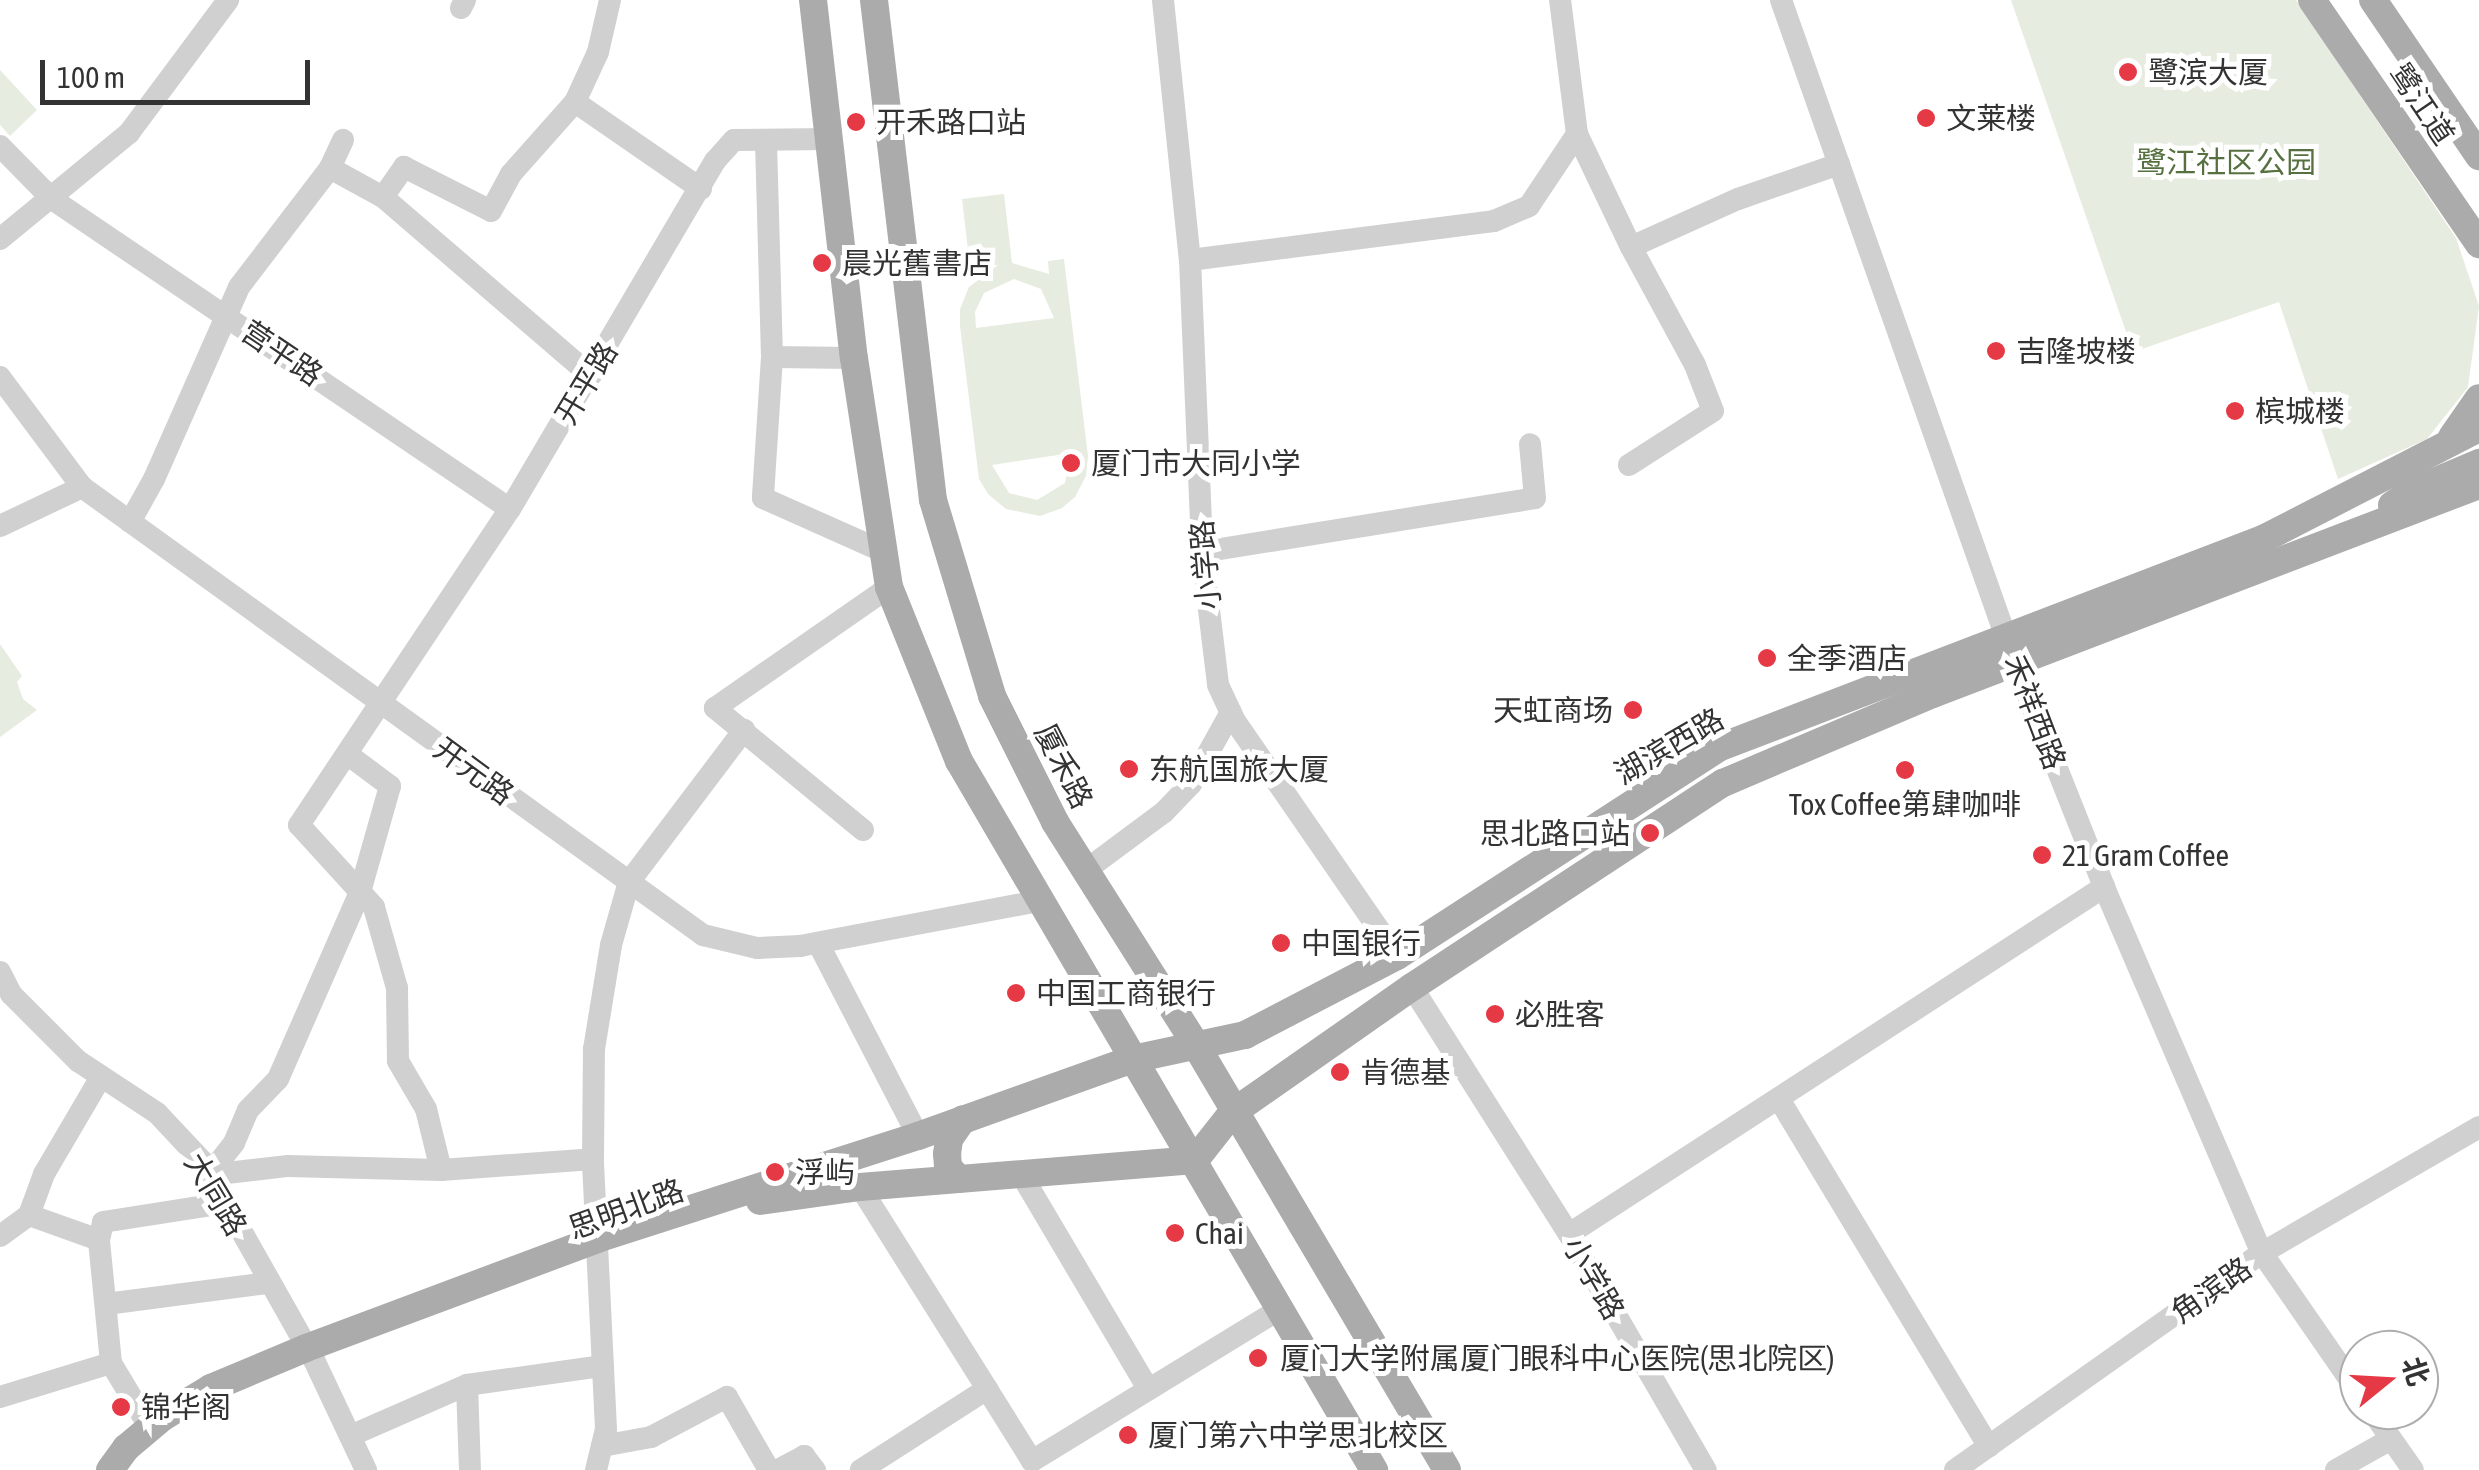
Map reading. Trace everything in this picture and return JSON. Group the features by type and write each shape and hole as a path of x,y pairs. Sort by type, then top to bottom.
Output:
{"main road":[{"path":"813,0 854,358 889,587 958,761 1374,1470"},
{"name":"厦禾路","path":"874,0 933,500 992,696 1055,822 1197,1047 1232,1114 1446,1470"},
{"name":"鹭江道","path":"2312,0 2472,235 2479,267"},
{"name":"鹭江道","path":"2373,0 2479,156"},
{"path":"2447,443 2479,398"},
{"name":"湖滨西路","path":"1195,1160 1232,1114 1412,988 1724,784 2010,650 2264,538 2479,428"},
{"path":"2345,537 2413,491 2479,464"},
{"name":"湖滨西路","path":"1132,1059 1245,1035 1397,956 1718,748 2345,537 2479,488"},
{"name":"思明北路","path":"110,1470 126,1448 150,1428 211,1388 598,1246 1132,1059"},
{"path":"959,1179 948,1166 948,1139 963,1120"},
{"name":"思明北路","path":"598,1246 778,1196 1195,1160"},
{"name":"思明北路","path":"123,1470 192,1414 310,1354"}],"street":[{"path":"0,240 129,133 228,0"},
{"path":"383,197 404,167 490,211 511,174 575,102 598,52 610,0"},
{"name":"小学路","path":"1163,0 1190,260 1202,552 1218,685 1231,712 1397,956"},
{"path":"1560,0 1577,134 1630,247 1695,365 1713,412 1628,465"},
{"name":"禾祥西路","path":"1781,0 2010,650 2104,887 2262,1254 2339,1364"},
{"path":"575,102 701,189"},
{"path":"1190,260 1494,221 1529,206 1577,134"},
{"name":"开平路","path":"360,892 298,825 510,509 715,161 734,140 829,139"},
{"path":"130,522 154,479 238,287 330,168 344,140"},
{"path":"766,142 772,356 764,498 882,551"},
{"name":"营平路","path":"0,146 52,198 510,509"},
{"path":"1630,247 1738,199 1839,164"},
{"path":"330,168 383,197 591,376"},
{"path":"772,356 854,358"},
{"name":"开元路","path":"0,376 82,486 703,935 757,948 818,943 1038,902"},
{"path":"1202,552 1535,498 1530,444"},
{"path":"0,526 82,486"},
{"path":"863,830 715,708 889,587"},
{"path":"1086,870 1164,812 1191,784 1231,712"},
{"path":"596,1470 606,1430 594,1159 594,1049 611,945 629,882 744,730"},
{"path":"209,1175 234,1143 248,1110 278,1080 360,892 390,786 347,754"},
{"path":"1570,1234 2104,887"},
{"path":"360,892 374,907 397,988 398,1061 426,1109 441,1170"},
{"path":"818,943 918,1136"},
{"name":"大同路","path":"0,972 11,994 78,1061 157,1112 209,1175 266,1283 310,1354 366,1470"},
{"name":"小学路","path":"1412,988 1570,1234 1706,1470"},
{"path":"0,1236 29,1216 44,1174 101,1076"},
{"path":"1778,1099 1989,1447"},
{"name":"角滨路","path":"1955,1470 2262,1254 2479,1127"},
{"path":"209,1175 288,1166 441,1170 594,1159"},
{"path":"1020,1174 1148,1389"},
{"path":"860,1187 1032,1460 1280,1309"},
{"path":"150,1428 111,1363 99,1240 104,1222 224,1202"},
{"path":"29,1216 99,1240"},
{"path":"106,1304 266,1283"},
{"path":"0,1397 111,1363"},
{"path":"350,1436 467,1385 603,1366"},
{"path":"467,1385 470,1470"},
{"path":"862,1470 987,1389"},
{"path":"602,1446 651,1437 727,1397 769,1470"},
{"path":"2385,1430 2412,1470"},
{"path":"2336,1470 2391,1439"},
{"path":"778,1470 804,1456 815,1470"}],"green space":[{"name":"鹭江社区公园","path":"2011,0 2296,0 2456,238 2479,306 2468,387 2427,439 2338,479 2279,302 2133,352"},
{"path":"0,70 37,110 10,136 0,125"},
{"path":"1004,194 1012,263 1049,274 1048,261 1064,259 1088,456 1086,476 1075,497 1062,508 1040,516 1006,509 988,494 979,479 960,309 969,287 998,265 970,267 962,199","holes":["1014,279 1041,289 1054,318 976,328 975,312 984,293","1071,453 1065,483 1037,500 1009,493 992,465"]},
{"path":"0,644 22,676 17,682 23,699 37,710 0,737"}],"place":[{"name":"鹭滨大厦","path":"2128,72"},
{"name":"文莱楼","path":"1926,118"},
{"name":"开禾路口站","path":"856,122"},
{"name":"晨光舊書店","path":"822,263"},
{"name":"吉隆坡楼","path":"1996,351"},
{"name":"槟城楼","path":"2235,411"},
{"name":"厦门市大同小学","path":"1071,463"},
{"name":"全季酒店","path":"1767,658"},
{"name":"天虹商场","path":"1633,710"},
{"name":"东航国旅大厦","path":"1129,769"},
{"name":"Tox Coffee第肆咖啡","path":"1905,770"},
{"name":"思北路口站","path":"1650,833"},
{"name":"21 Gram Coffee","path":"2042,855"},
{"name":"中国银行","path":"1281,943"},
{"name":"中国工商银行","path":"1016,993"},
{"name":"必胜客","path":"1495,1014"},
{"name":"肯德基","path":"1340,1072"},
{"name":"浮屿","path":"775,1172"},
{"name":"Chai","path":"1175,1233"},
{"name":"厦门大学附属厦门眼科中心医院(思北院区)","path":"1258,1358"},
{"name":"锦华阁","path":"121,1407"},
{"name":"厦门第六中学思北校区","path":"1128,1435"}]}
